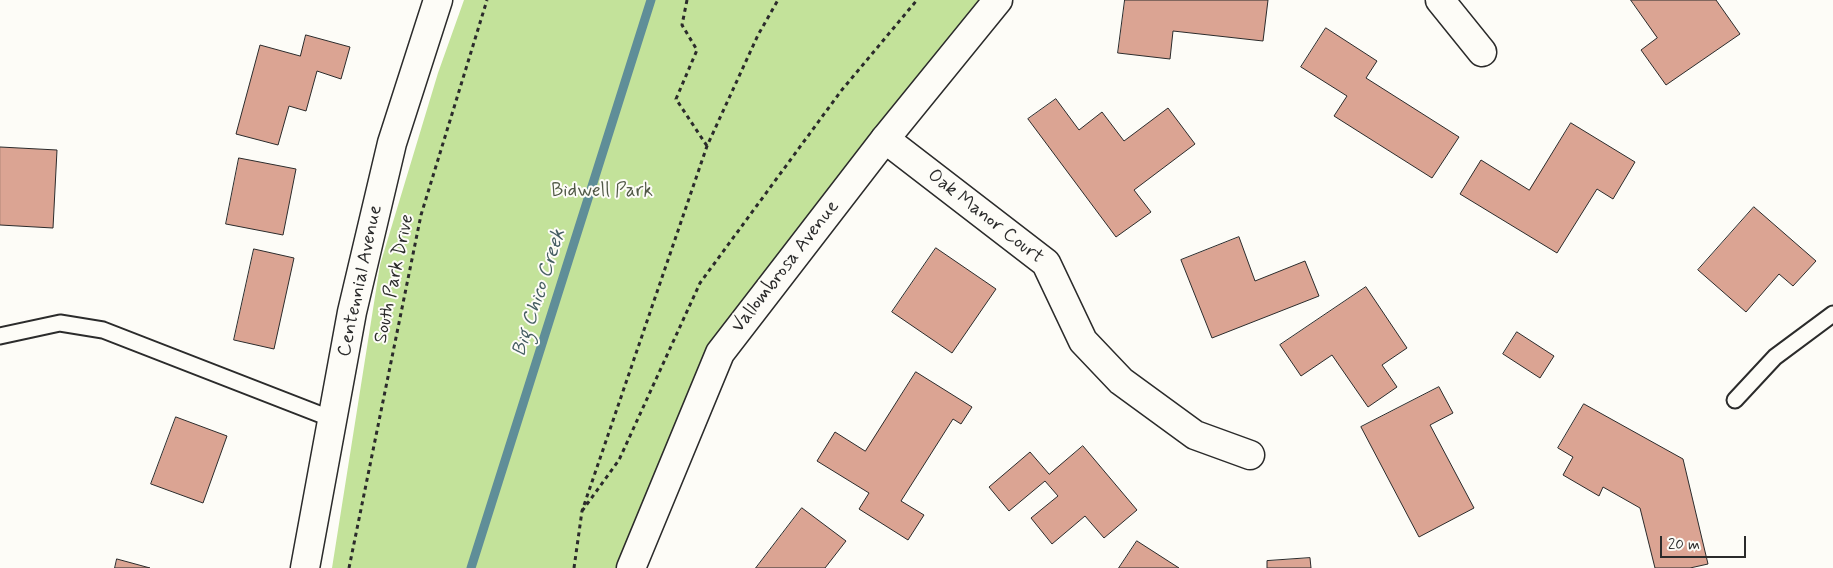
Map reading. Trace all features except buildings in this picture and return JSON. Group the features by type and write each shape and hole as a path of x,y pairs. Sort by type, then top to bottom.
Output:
{"street":[{"name":"Centennial Avenue","path":"305,568 352,312 392,143 438,0"},
{"name":"Vallombrosa Avenue","path":"631,568 720,352 885,138 998,0"},
{"path":"1440,0 1482,52"},
{"name":"Oak Manor Court","path":"885,138 1046,264 1083,342 1121,381 1195,434 1250,455"}],"lane":[{"path":"1735,400 1775,357 1833,314"},
{"path":"0,336 60,323 104,330 332,419"}],"path":[{"name":"South Park Drive","path":"349,568 421,215 487,0"},
{"path":"687,0 682,25 697,50 676,98 707,146"},
{"path":"574,568 582,511 707,146 758,35 778,0"},
{"path":"582,511 619,460 700,283 841,91 916,0"}],"green space":[{"name":"Bidwell Park","path":"464,0 998,0 720,353 631,568 332,568 380,265 438,73"}],"waterway":[{"name":"Big Chico Creek","path":"471,568 651,0"}]}
